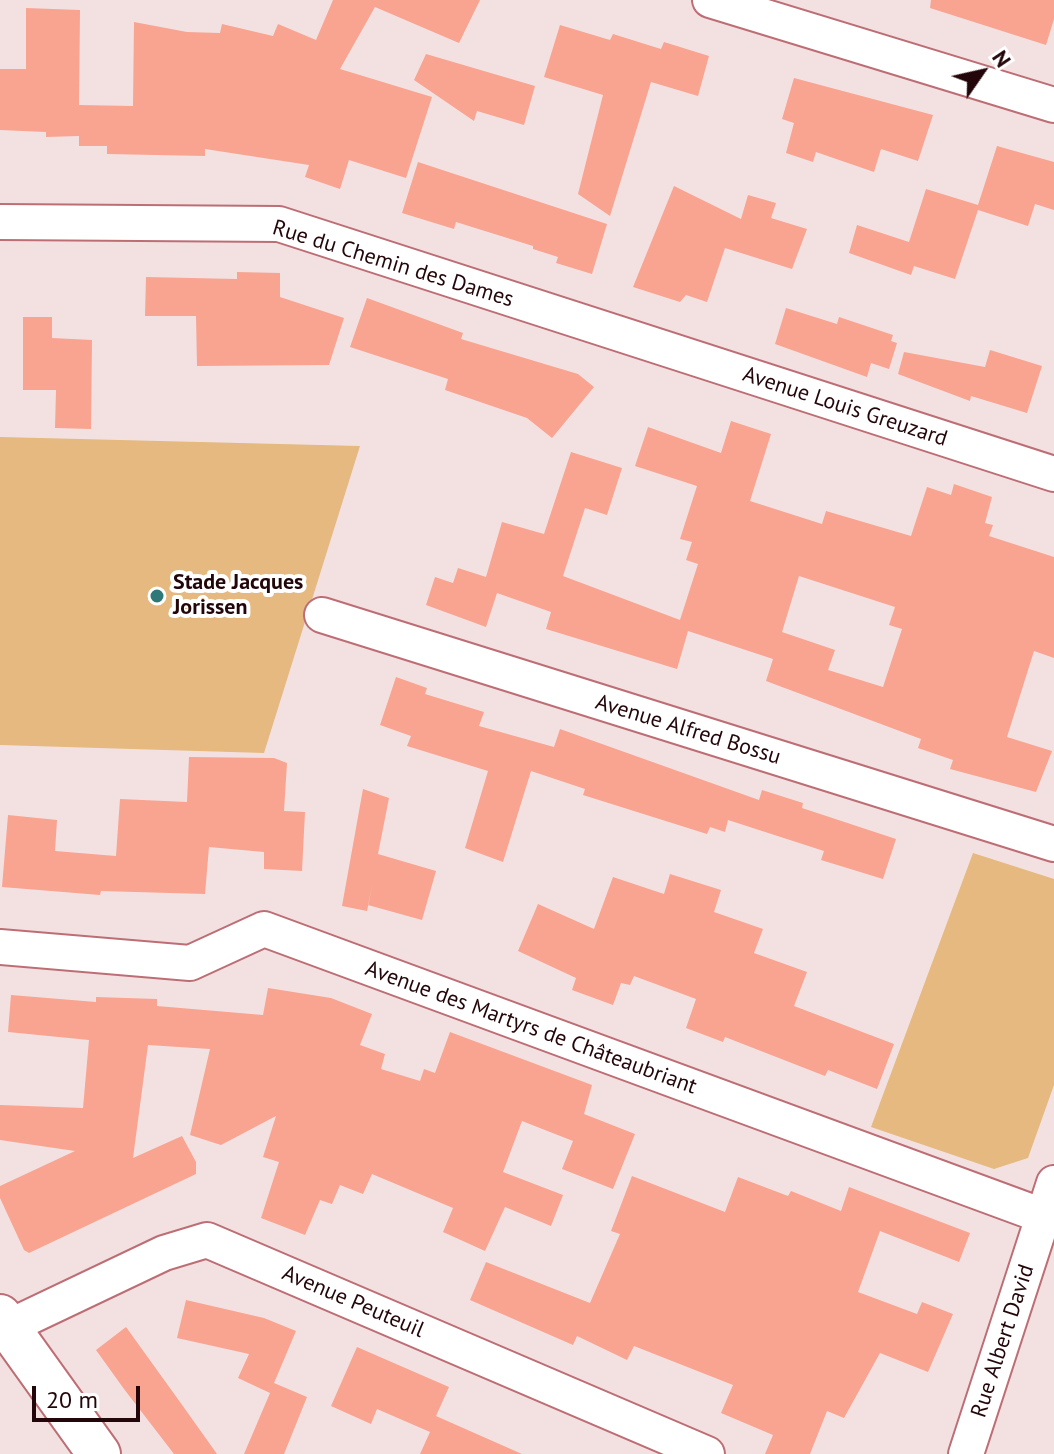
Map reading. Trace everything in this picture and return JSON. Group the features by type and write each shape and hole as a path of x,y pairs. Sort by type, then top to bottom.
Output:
{"street":[{"path":"710,0 1054,105"},
{"name":"Rue du Chemin des Dames","path":"0,222 279,224 636,340"},
{"name":"Avenue Louis Greuzard","path":"636,340 1054,474"},
{"name":"Avenue Alfred Bossu","path":"322,615 1054,844"},
{"name":"Avenue des Martyrs de Châteaubriant","path":"0,947 190,963 264,929 1049,1218"},
{"name":"Rue Albert David","path":"966,1454 1049,1218 1054,1183"},
{"name":"Avenue Peuteuil","path":"3,1325 164,1253 207,1240 707,1454"},
{"path":"3,1325 99,1454"}],"shaded area":[{"name":"Stade Jacques Jorissen","path":"0,437 360,446 264,753 0,745"},
{"path":"973,853 1054,879 1054,1085 1028,1158 994,1169 871,1127"}],"building":[{"path":"333,0 480,0 459,43 375,7 340,69 432,97 406,178 349,160 340,189 305,177 309,165 205,149 205,156 107,154 107,146 79,146 79,136 46,137 46,132 0,130 0,69 26,69 26,8 80,10 79,105 133,106 134,22 187,32 220,33 222,24 273,36 278,24 316,40"},
{"path":"931,0 1054,0 1054,19 1046,45 930,8"},
{"path":"560,25 610,40 613,34 661,49 664,42 709,56 698,96 651,82 610,216 578,194 603,95 544,77"},
{"path":"426,54 535,86 524,125 477,111 474,121 414,80"},
{"path":"794,78 933,115 918,161 881,149 874,172 816,152 813,162 786,153 794,123 782,119"},
{"path":"997,146 1054,162 1054,210 1035,204 1028,226 978,210 955,279 914,266 911,275 849,253 857,225 909,242 926,189 978,205"},
{"path":"418,162 607,224 592,274 556,263 558,257 533,249 533,246 456,222 454,229 402,213"},
{"path":"674,186 741,219 748,195 776,203 771,218 807,229 792,269 725,248 707,302 686,295 680,302 633,287"},
{"path":"237,272 280,273 280,297 344,318 329,365 197,366 196,316 145,316 146,277 237,279"},
{"path":"367,298 463,333 461,339 578,374 594,387 552,438 527,418 445,390 448,379 350,347"},
{"path":"786,308 837,324 839,317 893,335 891,341 897,343 889,369 871,363 867,377 775,344"},
{"path":"23,317 52,317 52,338 92,340 91,429 55,428 56,390 23,390"},
{"path":"990,350 1042,366 1027,413 971,396 970,401 898,374 904,352 985,367"},
{"path":"731,421 771,434 750,501 822,524 826,511 911,536 927,487 951,495 954,484 992,497 985,523 993,525 989,536 1054,557 1054,658 1034,651 1007,737 1052,751 1036,792 950,769 953,760 918,748 921,739 766,681 773,659 688,631 677,669 546,629 551,612 497,593 486,627 426,605 435,577 453,583 458,568 486,577 502,522 544,534 571,452 622,468 607,515 585,508 563,576 680,620 698,564 686,560 692,542 680,539 697,486 635,466 648,427 721,453","holes":["799,576 895,607 889,625 902,629 883,687 828,670 835,650 782,632"]},
{"path":"396,677 427,688 425,694 484,712 479,726 554,747 560,729 759,800 762,790 803,803 802,808 896,839 883,879 821,860 824,851 728,820 725,832 710,827 707,834 583,795 585,789 531,771 503,862 465,848 488,771 407,746 411,736 380,725"},
{"path":"189,757 274,758 287,763 284,811 305,812 302,871 264,869 264,852 209,847 205,894 101,891 100,895 2,887 8,815 57,820 55,851 116,856 120,799 187,802"},
{"path":"363,789 389,798 378,854 436,871 422,920 368,905 367,911 342,906"},
{"path":"670,874 721,890 714,912 763,929 754,953 807,972 794,1006 894,1044 877,1089 828,1070 825,1076 725,1037 723,1042 686,1028 696,999 634,976 630,985 621,983 613,1005 572,990 576,978 518,951 538,904 594,929 613,877 664,894"},
{"path":"268,988 331,998 372,1014 360,1045 385,1054 381,1069 420,1081 424,1069 435,1073 450,1032 592,1085 584,1114 635,1134 613,1189 562,1169 573,1141 522,1121 503,1172 563,1195 551,1226 505,1207 485,1251 443,1232 453,1208 372,1174 363,1194 340,1185 332,1204 320,1200 305,1235 261,1218 279,1162 263,1157 276,1116 221,1145 190,1135 210,1049 148,1045 133,1158 182,1136 196,1162 196,1174 29,1253 24,1250 0,1198 0,1186 75,1151 0,1140 0,1105 83,1108 89,1040 8,1032 11,995 96,1002 96,997 157,999 157,1006 263,1015"},
{"path":"632,1176 725,1212 738,1177 788,1196 791,1191 841,1211 849,1187 970,1233 959,1262 880,1231 858,1292 917,1314 922,1302 953,1314 928,1372 880,1353 844,1418 827,1411 810,1454 765,1454 773,1435 721,1413 733,1385 634,1346 627,1360 577,1336 573,1345 470,1300 486,1262 590,1303 620,1234 611,1231"},
{"path":"186,1300 264,1318 296,1331 274,1383 307,1397 284,1454 244,1454 270,1393 238,1378 249,1354 177,1338"},
{"path":"126,1327 217,1454 174,1454 96,1350"},
{"path":"357,1347 449,1387 436,1416 522,1454 420,1454 430,1432 377,1409 371,1424 331,1406"}],"place":[{"name":"Stade Jacques Jorissen","path":"157,596"}]}
